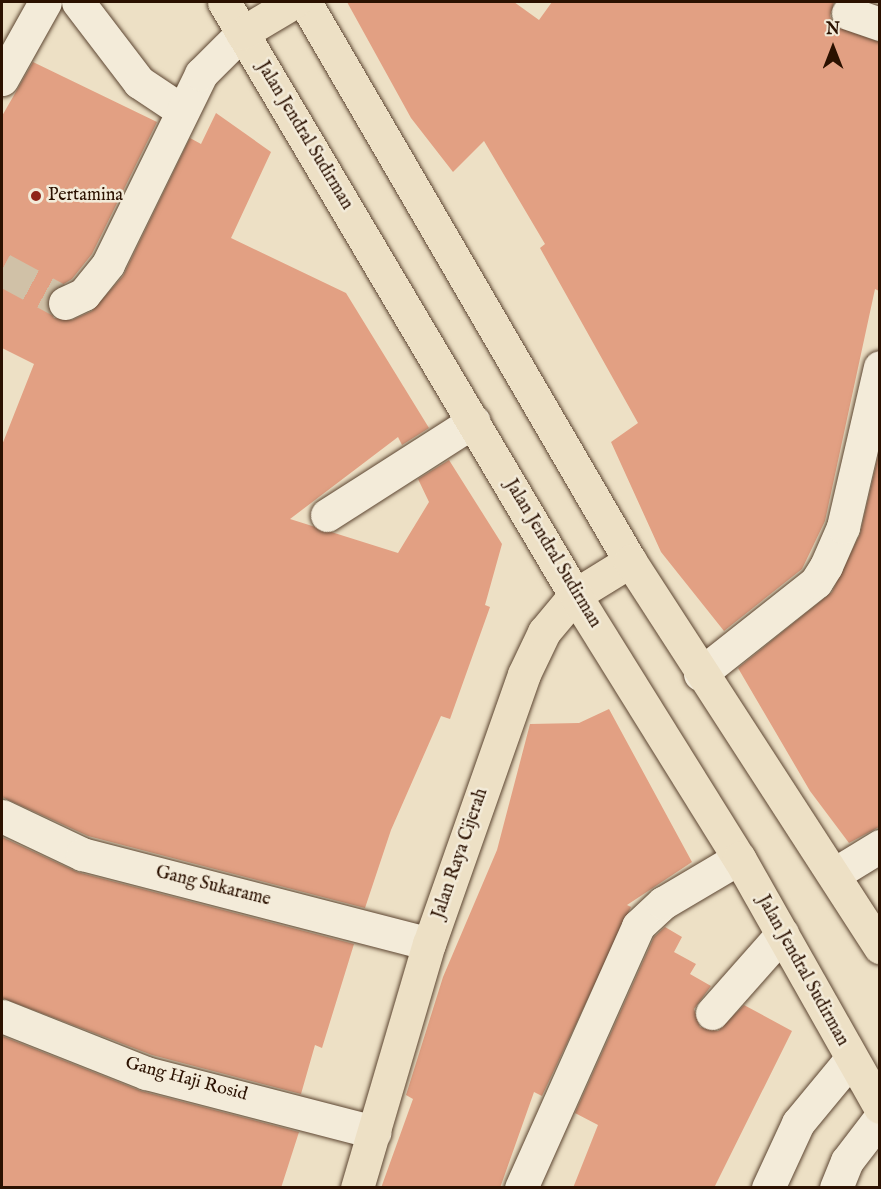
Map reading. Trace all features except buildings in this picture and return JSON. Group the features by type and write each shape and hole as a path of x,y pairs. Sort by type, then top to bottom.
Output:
{"main road":[{"name":"Jalan Jendral Sudirman","path":"224,2 575,595 739,858 879,1107"},
{"path":"242,33 294,2"},
{"path":"305,2 630,561 700,674 836,873 879,947"},
{"name":"Jalan Raya Cijerah","path":"357,1188 429,944 524,674 544,632 575,595 630,561"}],"street":[{"path":"2,79 45,2"},
{"path":"78,2 140,82 181,110"},
{"path":"848,13 879,24"},
{"path":"65,303 84,294 108,264 181,110 213,59 242,33"},
{"path":"700,674 816,582 826,566 843,527 879,367"},
{"path":"327,515 474,422"},
{"name":"Gang Sukarame","path":"2,816 82,855 429,944"},
{"path":"836,873 879,846"},
{"path":"521,1188 638,926 663,903 739,858"},
{"path":"712,1013 782,934"},
{"name":"Gang Haji Rosid","path":"2,1016 146,1073 374,1132"},
{"path":"768,1188 798,1123 850,1059"},
{"path":"836,1188 847,1161 879,1118"}],"tunnel":[{"path":"2,269 65,303"}],"place":[{"name":"Pertamina","path":"36,196"}]}
